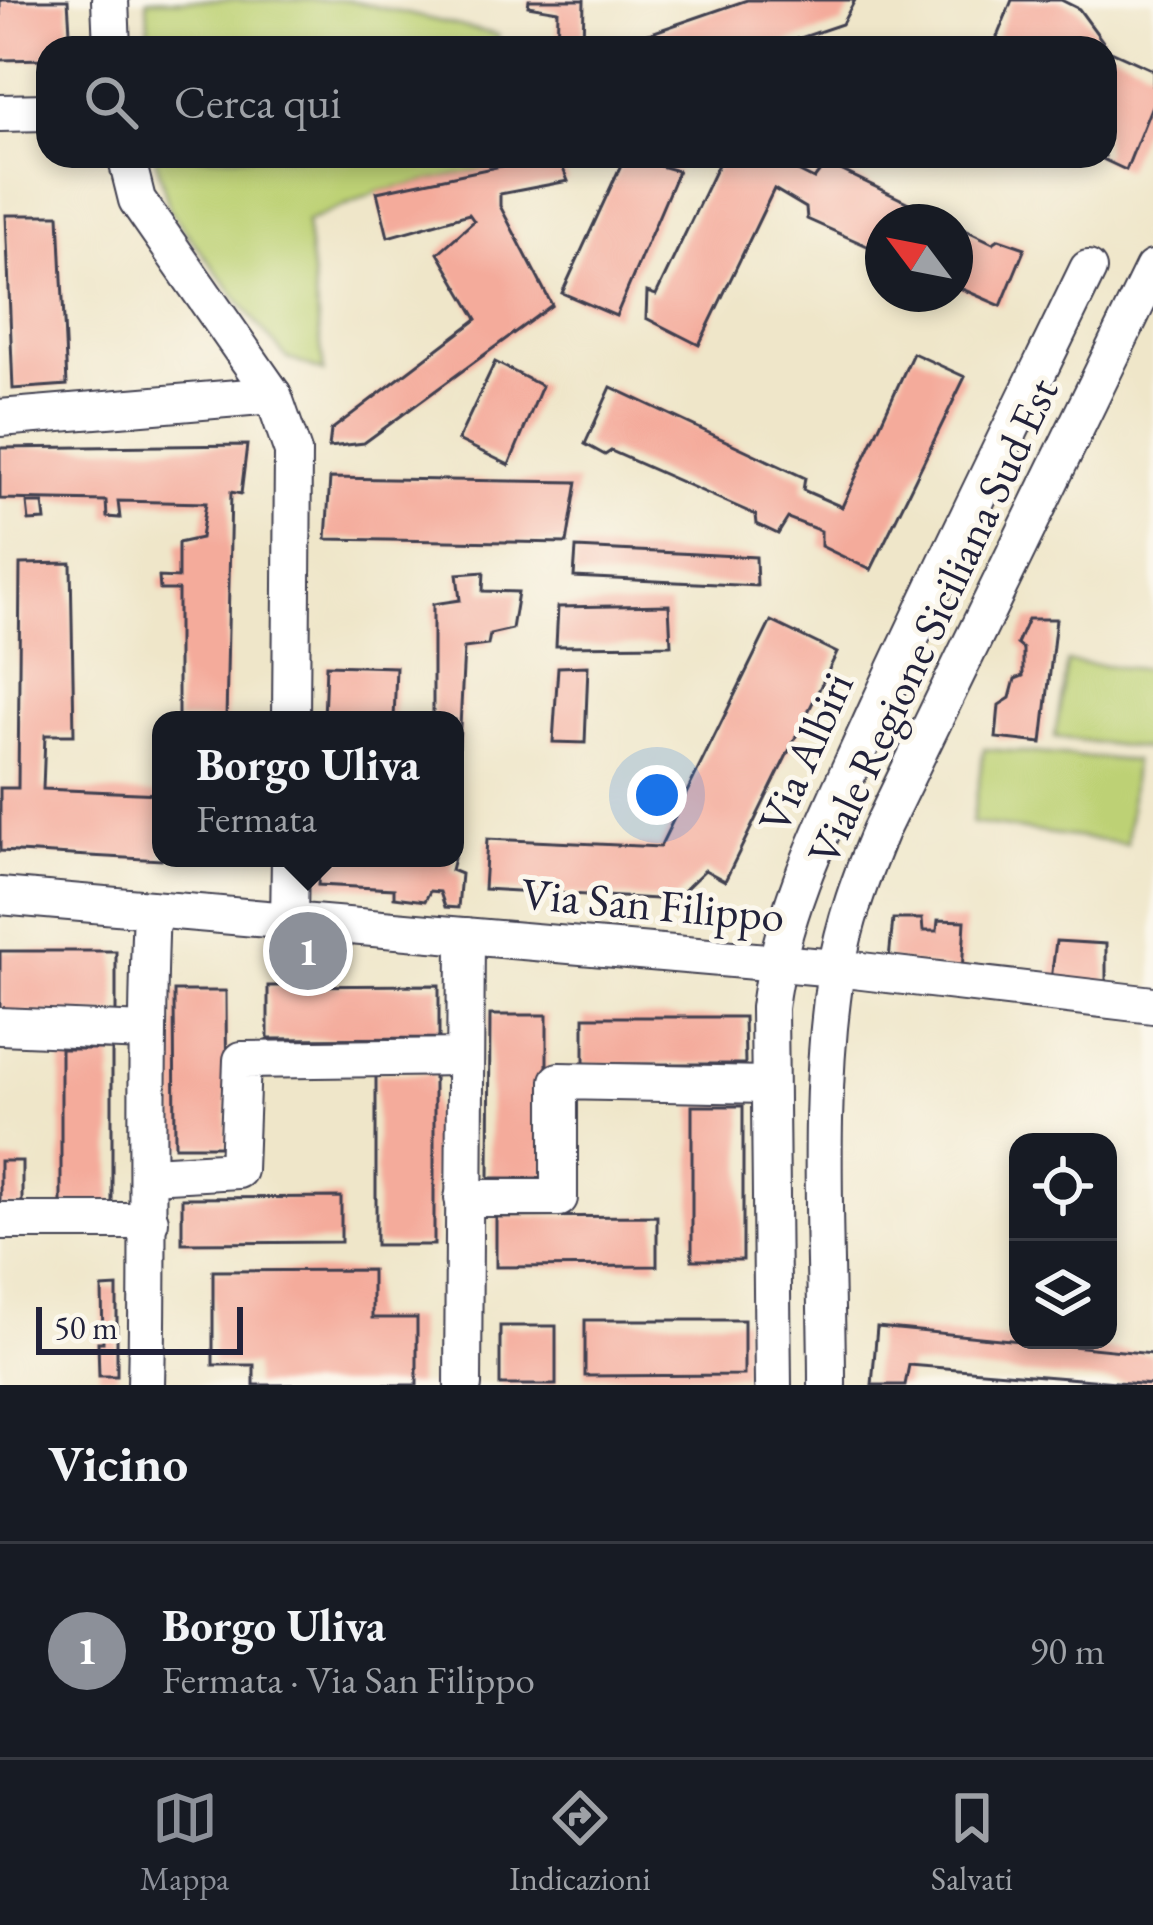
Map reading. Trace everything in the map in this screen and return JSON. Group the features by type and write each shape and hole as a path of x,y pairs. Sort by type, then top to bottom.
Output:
{"street":[{"path":"110,0 112,36"},
{"path":"0,113 36,112"},
{"path":"129,168 137,200 273,395 293,452 291,711"},
{"name":"Via Albiri","path":"773,1385 769,1008 774,963 794,892 930,594 1088,269"},
{"name":"Viale Regione Siciliana Sud Est","path":"827,1385 826,1049 836,968 851,904 880,831 1153,269"},
{"path":"0,418 273,395"},
{"path":"290,867 290,921"},
{"name":"Via San Filippo","path":"0,896 836,968 1153,1005"},
{"path":"146,1385 150,1175 146,1032 151,910"},
{"path":"463,1385 466,936"},
{"path":"0,1026 146,1032"},
{"path":"150,1175 238,1170 242,1060 463,1057"},
{"path":"463,1198 559,1198 559,1081 768,1085"},
{"path":"0,1221 150,1221"}],"green space":[{"path":"147,0 348,0 498,36 148,36"},
{"path":"158,168 493,168 377,192 306,222 324,372 287,358 170,211"},
{"path":"1067,662 1153,670 1153,750 1055,737"},
{"path":"984,749 1134,761 1127,844 972,823"}],"building":[{"path":"0,0 68,0 70,36 36,36 36,59 0,60"},
{"path":"529,0 584,0 583,36 557,36 558,11 528,6"},
{"path":"747,0 855,0 842,24 806,36 643,36"},
{"path":"1012,0 1061,0 1079,9 1099,36 997,36"},
{"path":"1117,54 1153,70 1153,103 1126,170 1117,166"},
{"path":"492,168 563,168 568,181 500,194 500,206 552,305 364,443 329,447 331,430 477,319 438,253 474,221 469,214 388,237 377,192"},
{"path":"619,168 678,171 616,316 562,293"},
{"path":"716,168 792,168 814,179 822,168 836,168 911,204 865,204 865,245 807,219 806,208 774,189 699,345 646,318 647,292 656,295"},
{"path":"6,215 59,215 67,385 13,389"},
{"path":"973,234 993,243 999,239 1025,248 1001,306 973,294"},
{"path":"913,353 965,377 871,570 821,546 821,531 788,518 778,534 757,524 756,515 585,444 611,387 805,478 803,490 842,507"},
{"path":"495,362 542,386 509,465 458,440"},
{"path":"247,445 241,494 231,492 226,711 178,711 178,590 160,590 159,577 178,578 178,543 201,538 206,503 118,501 120,518 107,517 106,501 0,499 0,448"},
{"path":"330,478 577,482 567,543 326,539"},
{"path":"27,503 43,503 45,520 29,521"},
{"path":"576,548 756,557 757,586 574,577"},
{"path":"71,563 74,735 45,735 43,789 152,794 152,859 0,851 0,788 18,788 20,564"},
{"path":"484,572 483,591 518,592 512,629 490,634 488,645 464,648 461,711 433,711 433,604 460,600 457,574"},
{"path":"669,605 671,645 556,646 558,607"},
{"path":"1028,619 1056,619 1042,743 996,738 999,705 1010,698 1015,679 1023,676 1023,649 1017,644"},
{"path":"771,621 837,653 725,881 705,870 674,900 484,889 487,839 660,847"},
{"path":"326,665 396,667 394,711 324,711"},
{"path":"588,666 585,743 553,742 558,667"},
{"path":"319,867 452,867 461,874 458,908 445,907 440,892 430,891 425,901 394,897 394,889 318,885"},
{"path":"893,919 922,919 923,931 937,931 938,920 965,921 962,972 889,959"},
{"path":"1056,941 1106,944 1106,986 1051,980"},
{"path":"0,951 116,951 116,1014 0,1014"},
{"path":"439,985 439,1038 268,1039 268,986"},
{"path":"174,991 226,991 227,1146 175,1146"},
{"path":"490,1015 547,1015 547,1178 489,1178"},
{"path":"584,1017 744,1017 745,1064 584,1064"},
{"path":"61,1049 112,1049 112,1206 61,1206"},
{"path":"376,1074 434,1074 434,1245 376,1245"},
{"path":"692,1106 743,1106 743,1260 692,1260"},
{"path":"0,1161 22,1161 22,1207 0,1207"},
{"path":"341,1197 341,1242 182,1243 182,1198"},
{"path":"657,1216 657,1266 496,1267 496,1217"},
{"path":"372,1270 372,1318 417,1318 417,1385 254,1385 254,1365 213,1365 213,1271"},
{"path":"117,1287 117,1376 99,1376 102,1288"},
{"path":"585,1320 744,1320 744,1375 585,1376"},
{"path":"500,1326 556,1326 556,1385 500,1385"},
{"path":"877,1327 1009,1340 1009,1349 1153,1354 1153,1385 909,1365 905,1385 872,1385"}],"place":[{"name":"Borgo Uliva","path":"308,951"}]}
